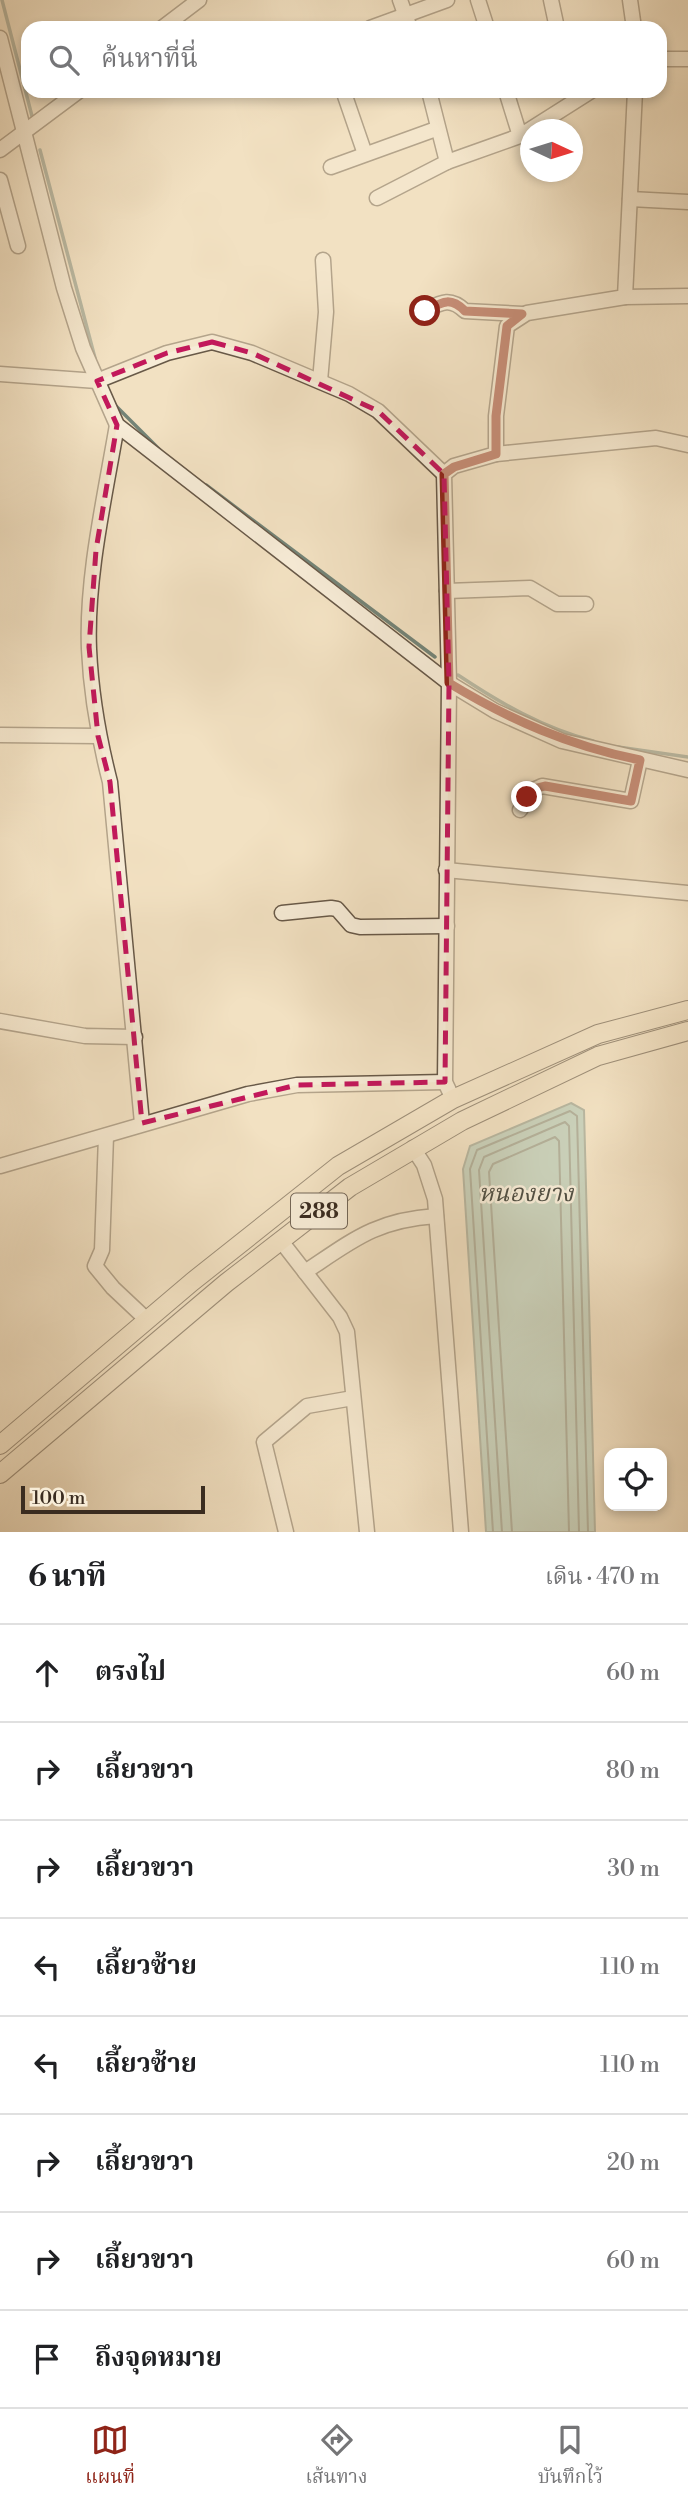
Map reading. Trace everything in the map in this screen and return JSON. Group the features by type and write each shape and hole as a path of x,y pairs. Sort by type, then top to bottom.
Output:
{"main road":[{"name":"288","path":"0,1445 192,1282 338,1166 453,1099 598,1034 688,1010"},
{"name":"288","path":"0,1474 207,1300 350,1187 462,1121 598,1056 688,1031"},
{"path":"192,1282 207,1300"}],"street":[{"path":"171,21 199,0"},
{"path":"400,0 408,21"},
{"path":"410,21 447,0"},
{"path":"478,0 485,21"},
{"path":"551,0 556,21"},
{"path":"630,0 633,21"},
{"path":"0,38 64,288 83,348 117,425 449,683 495,711 562,741 688,770"},
{"path":"667,59 688,58"},
{"path":"0,150 70,98"},
{"path":"346,98 365,154"},
{"path":"430,98 436,129 447,162"},
{"path":"377,198 447,162 520,136 508,98"},
{"path":"545,119 575,98"},
{"path":"625,297 635,98"},
{"path":"331,167 436,129"},
{"path":"0,180 18,246"},
{"path":"630,200 688,202"},
{"path":"320,382 326,312 323,260"},
{"path":"425,311 449,300 457,302 465,311 522,314 625,297 688,296"},
{"path":"496,454 496,416 507,326 522,314"},
{"path":"0,374 97,381 167,353 212,342 252,353 378,411 444,474 449,683 445,1082 453,1099"},
{"path":"117,425 96,550 89,648 98,736 110,782 142,1123"},
{"path":"444,474 454,467 496,454 656,438 688,445"},
{"path":"447,591 530,588 555,603 586,604"},
{"path":"0,735 98,736"},
{"path":"520,810 531,791 542,786 631,801 640,760"},
{"path":"446,870 688,892"},
{"path":"282,913 331,908 337,909 351,925 360,927 447,926"},
{"path":"0,1021 85,1036 135,1037"},
{"path":"0,1166 142,1123 248,1094 297,1084 445,1082"},
{"path":"106,1136 102,1255 95,1266 113,1288 147,1320"},
{"path":"413,1149 424,1165 435,1199 461,1532"},
{"path":"305,1272 375,1227 404,1219 436,1216"},
{"path":"281,1241 340,1317 347,1332 367,1532"},
{"path":"286,1532 264,1442 307,1406 353,1398"}],"highlighted area":[{"path":"212,342 252,353 378,411 444,474 449,683 445,1082 297,1085 142,1123 110,782 98,736 89,647 96,550 117,425 97,381 167,353"}],"water":[{"name":"หนองยาง","path":"571,1103 584,1110 595,1532 486,1532 463,1169 470,1146"}],"waterway":[{"path":"2,0 21,74"},
{"path":"27,98 33,120"},
{"path":"40,150 95,358"},
{"path":"114,404 161,451"},
{"path":"206,485 435,657"},
{"path":"458,675 522,714 593,741"},
{"path":"618,747 688,757"}],"route":[{"path":"425,311 449,300 457,302 465,311 522,314 507,326 496,416 496,454 454,467 444,474 449,683 495,711 562,741 640,760 631,801 545,786 533,789 527,797"}]}
